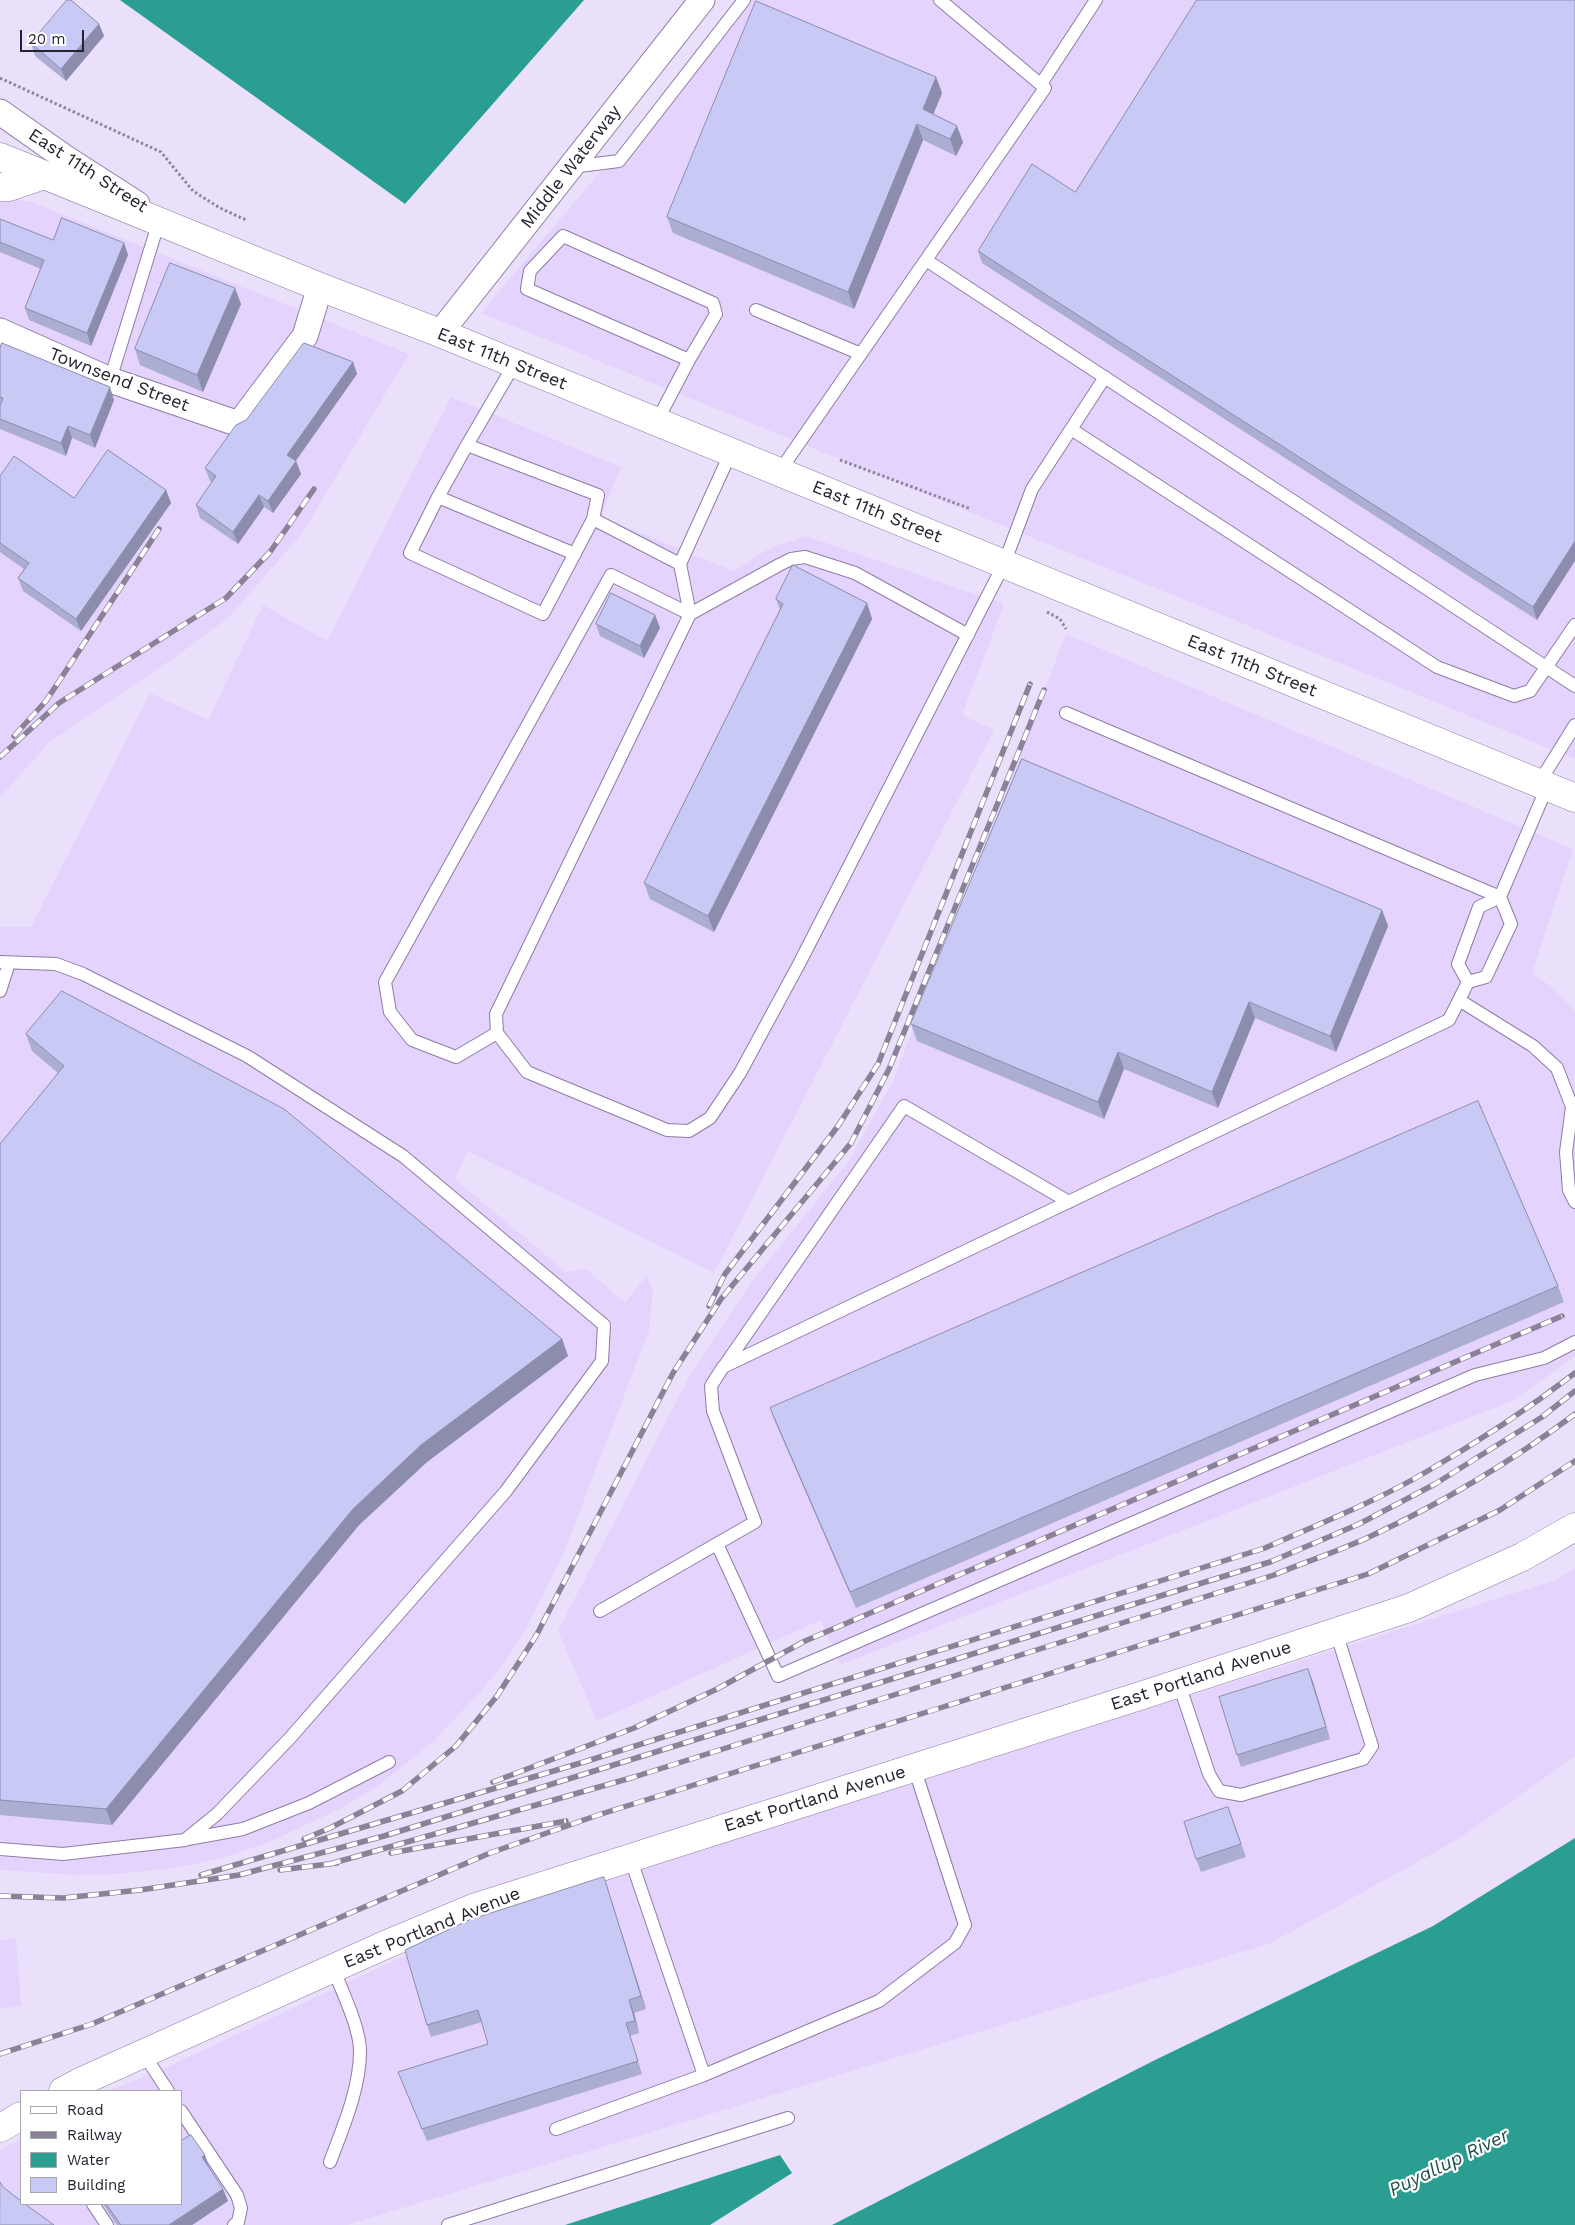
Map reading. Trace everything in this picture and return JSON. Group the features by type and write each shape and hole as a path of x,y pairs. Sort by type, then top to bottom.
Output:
{"street":[{"name":"Middle Waterway","path":"440,333 702,0"},
{"name":"East 11th Street","path":"0,112 169,225"},
{"name":"East 11th Street","path":"0,157 320,287 514,363 1575,798"},
{"path":"0,187 9,187 44,174"},
{"name":"Townsend Street","path":"0,331 110,380 239,424 305,336 320,287"},
{"name":"East Portland Avenue","path":"65,2090 143,2053 476,1907 1179,1684 1409,1608 1522,1557 1575,1527"},
{"path":"0,2128 20,2117"}],"lane":[{"path":"571,167 619,161 744,0"},
{"path":"779,472 1045,88 940,0"},
{"path":"1041,84 1096,0"},
{"path":"110,380 169,225"},
{"path":"656,422 716,314 713,303 563,236 530,271 527,289 689,360"},
{"path":"926,260 1575,686"},
{"path":"756,310 861,354"},
{"path":"467,445 598,495 593,519 544,614 410,553 438,497 467,445 514,363"},
{"path":"968,634 855,573 805,557 791,559 690,614 496,1014 497,1034 527,1072 667,1130 689,1131 710,1118 740,1073 799,964 1004,564 1032,489 1105,377"},
{"path":"1071,429 1437,667 1514,696 1530,691 1548,668 1575,625"},
{"path":"690,614 680,564 731,452"},
{"path":"438,497 574,554"},
{"path":"593,519 680,564"},
{"path":"497,1034 456,1057 412,1040 390,1012 385,982 611,575 690,614"},
{"path":"1066,713 1500,897"},
{"path":"723,1367 1449,1020 1468,982 1486,977 1511,924 1500,897 1543,785 1575,725"},
{"path":"1468,982 1458,964 1479,907 1500,897"},
{"path":"0,991 4,963 56,964 83,974 247,1056 403,1156 604,1325 602,1361 506,1491 290,1738 217,1814 185,1840"},
{"path":"1458,1000 1533,1046 1557,1068 1572,1107 1566,1152 1569,1190 1575,1202"},
{"path":"600,1611 755,1522 713,1411 711,1386 904,1106 1069,1202"},
{"path":"717,1544 778,1676 1475,1375 1544,1358 1575,1342"},
{"path":"1179,1684 1208,1774 1218,1791 1241,1795 1363,1758 1372,1746 1336,1632"},
{"path":"0,1849 63,1854 185,1840 243,1829 309,1803 389,1762"},
{"path":"556,2129 704,2075 878,2001 955,1943 965,1925 914,1767"},
{"path":"630,1857 704,2075"},
{"path":"330,2162 358,2076 360,2050 352,2017 334,1968"},
{"path":"143,2053 167,2090"},
{"path":"182,2113 236,2195 242,2208 238,2222 234,2225"},
{"path":"448,2225 788,2118"},
{"path":"94,2205 107,2225"}],"path":[{"path":"0,78 161,152 193,191 220,208 246,220"},
{"path":"840,460 971,509"},
{"path":"1047,612 1060,619 1066,629"}],"shaded area":[{"path":"745,0 1575,0 1575,759 481,313"},
{"path":"13,198 34,203 409,354 301,535 229,617 178,655 51,741 0,797 0,200"},
{"path":"451,397 621,467 601,517 734,571 770,548 806,536 1004,604 962,715 994,730 714,1273 468,1151 455,1179 566,1272 586,1269 625,1303 646,1276 653,1290 649,1331 562,1557 527,1627 506,1660 482,1690 432,1743 375,1788 342,1808 271,1841 235,1854 196,1864 156,1870 117,1874 77,1875 0,1870 0,927 31,927 150,693 208,720 263,605 327,641"},
{"path":"1066,634 1573,849 1532,973 1550,986 1575,1011 1575,1357 1512,1401 840,1665 821,1620 597,1721 558,1631 690,1375 750,1284 848,1162 892,1083"},
{"path":"1575,1568 1575,1756 1457,1840 1271,1943 347,2225 0,2225 0,2150 20,2140 20,2205 182,2205 182,2090 111,2090 163,2069 453,1933 530,1904 1556,1580"},
{"path":"16,1939 21,2006 0,2009 0,1940"}],"water":[{"path":"120,0 584,0 405,204"},
{"name":"Puyallup River","path":"1575,1838 1575,2225 832,2225 1155,2060 1433,1926"},
{"path":"780,2155 792,2173 710,2225 565,2225"}],"building":[{"path":"67,0 71,0 99,24 61,69 31,43"},
{"path":"1197,0 1575,0 1575,541 1533,607 978,251 1032,164 1075,192"},
{"path":"756,1 936,77 923,109 957,126 950,139 917,124 848,292 667,217"},
{"path":"62,218 124,243 87,333 25,308 44,260 0,242 0,219 53,240"},
{"path":"170,263 235,288 197,375 135,349"},
{"path":"2,343 110,387 90,435 68,426 61,443 0,419 0,406 3,398 0,397 0,349"},
{"path":"304,343 353,362 287,455 296,461 268,501 259,495 233,532 196,505 216,476 205,468 236,425 246,420"},
{"path":"108,450 166,490 76,619 18,578 29,563 0,543 0,476 14,456 74,498"},
{"path":"793,565 867,603 708,916 644,883 783,604 776,599"},
{"path":"611,593 655,615 640,646 596,624"},
{"path":"1022,759 1382,910 1330,1036 1249,1002 1212,1092 1118,1052 1098,1102 911,1024"},
{"path":"62,991 284,1109 562,1339 421,1445 353,1509 106,1809 0,1800 0,1144 64,1066 26,1034"},
{"path":"1478,1101 1558,1286 850,1592 770,1408"},
{"path":"1308,1669 1326,1727 1237,1755 1219,1697"},
{"path":"1228,1807 1241,1844 1196,1859 1184,1822"},
{"path":"604,1877 641,1996 629,2000 635,2021 626,2023 638,2061 422,2129 398,2072 488,2044 478,2010 427,2025 405,1950 469,1920"},
{"path":"191,2135 205,2155 202,2157 223,2189 169,2225 121,2225 107,2205 182,2205 182,2140"},
{"path":"0,2182 3,2187 20,2200 20,2205 26,2205 54,2225 0,2225"}],"railway":[{"path":"0,757 59,703 226,598 270,552 314,489"},
{"path":"14,736 46,701 159,529"},
{"path":"709,1306 725,1274 838,1126 878,1064 1030,684"},
{"path":"304,1839 330,1828 402,1791 456,1746 497,1696 536,1636 673,1373 721,1299 851,1143 889,1069 1044,690"},
{"path":"493,1782 634,1728 717,1689 805,1641 1562,1316"},
{"path":"201,1875 584,1762 1265,1548 1367,1503 1407,1483 1502,1425 1575,1373"},
{"path":"0,1896 63,1898 140,1890 239,1875 384,1836 1270,1562 1359,1524 1435,1484 1542,1417 1575,1391"},
{"path":"330,1864 634,1777 1274,1575 1358,1542 1423,1510 1501,1465 1575,1414"},
{"path":"0,2054 92,2024 490,1853 598,1815 1368,1574 1500,1510 1575,1461"},
{"path":"391,1853 566,1821"},
{"path":"280,1870 337,1863"}]}
